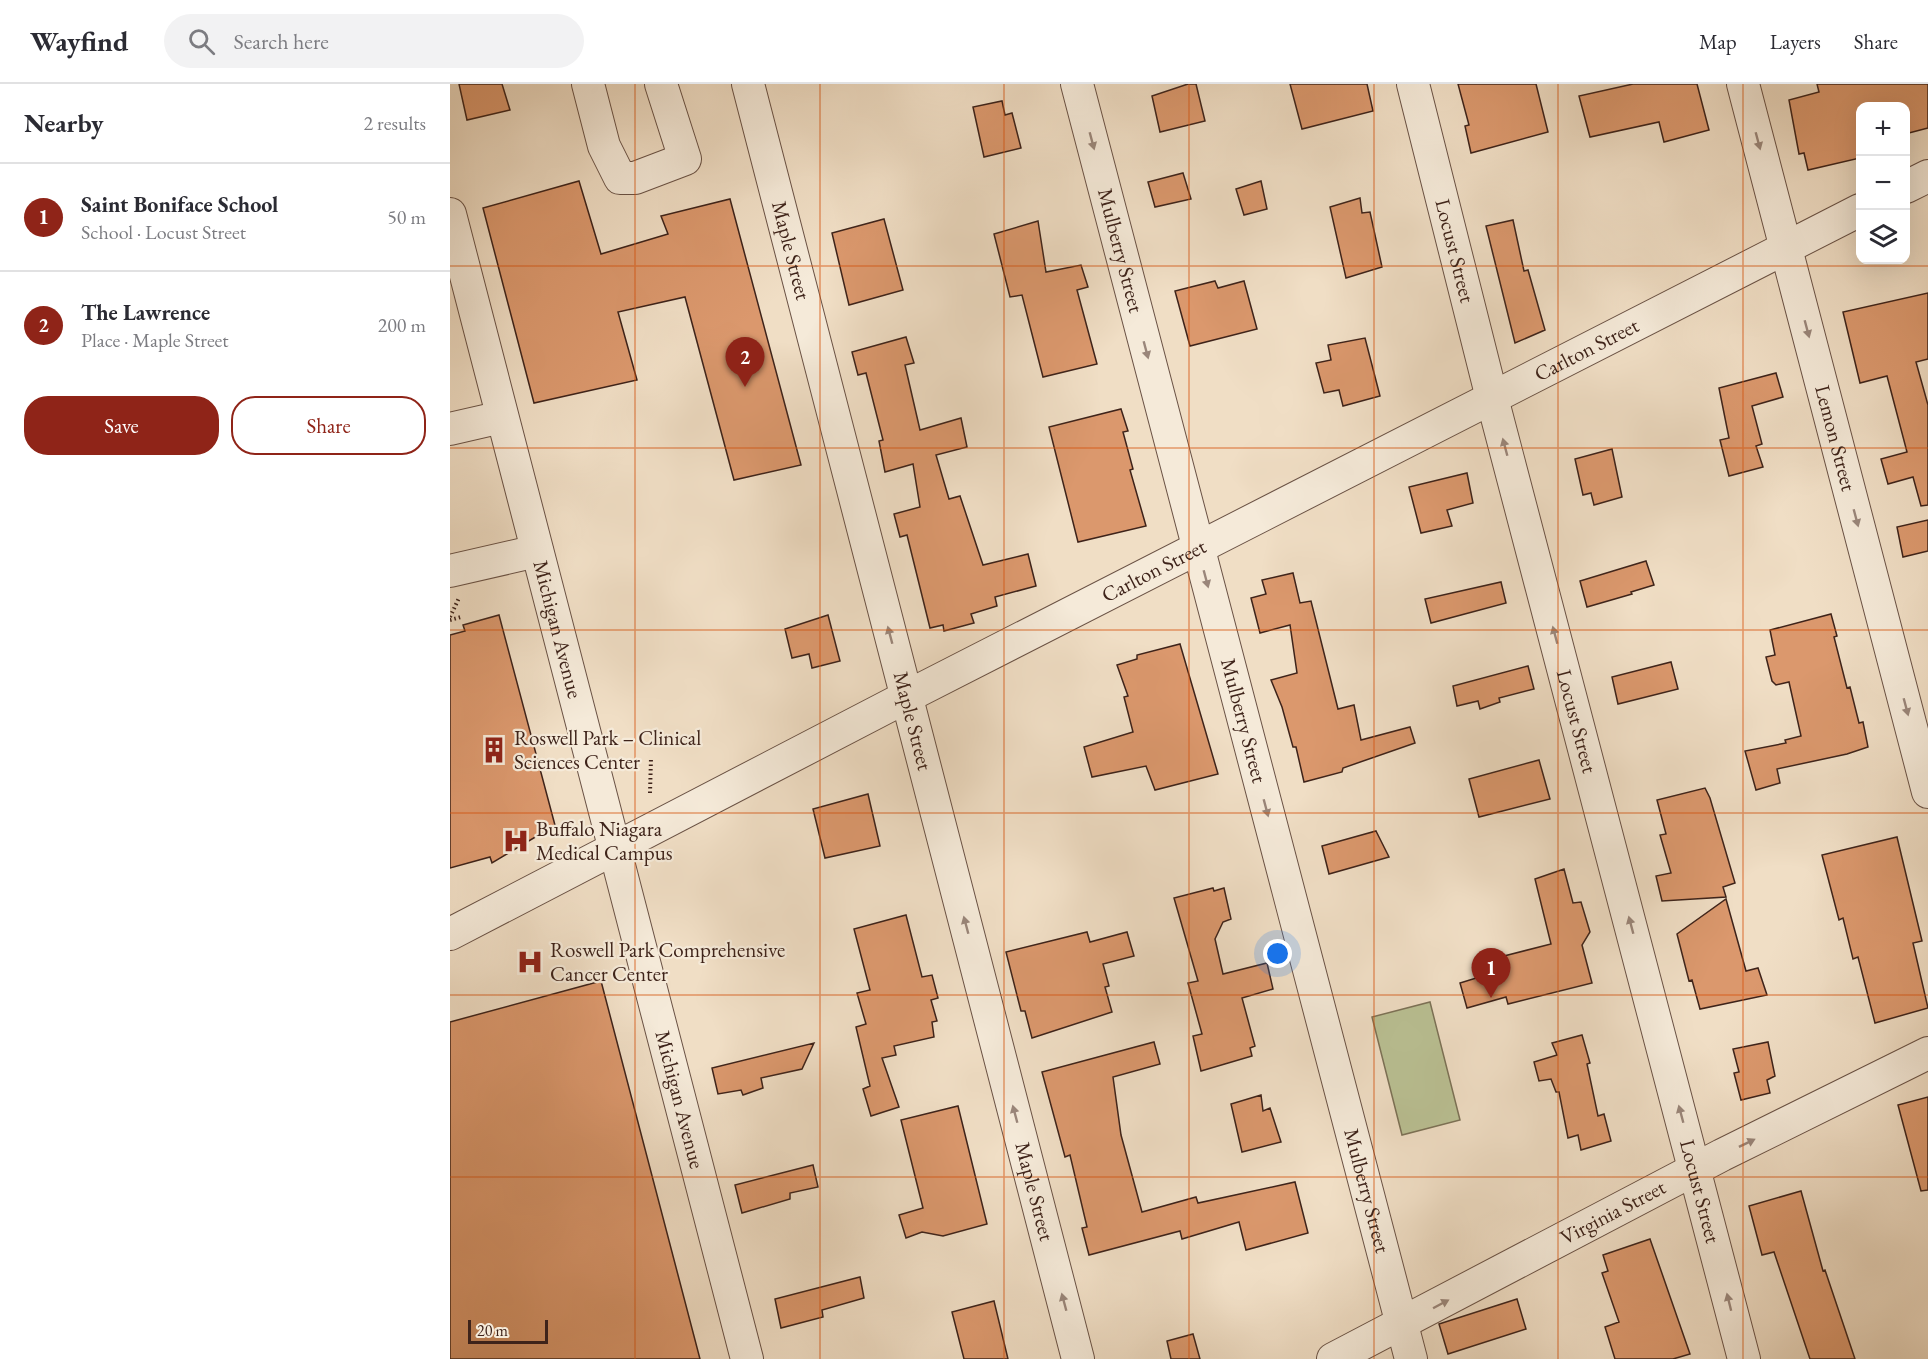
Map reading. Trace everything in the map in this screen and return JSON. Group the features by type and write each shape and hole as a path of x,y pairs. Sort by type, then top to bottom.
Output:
{"street":[{"path":"588,84 604,146 620,178 635,178 684,159 661,84"},
{"name":"Maple Street","path":"748,84 1078,1359"},
{"name":"Mulberry Street","path":"1077,84 1410,1359"},
{"name":"Locust Street","path":"1413,84 1492,398 1744,1359"},
{"name":"Lemon Street","path":"1743,84 1928,792"},
{"path":"1910,185 1928,176"},
{"name":"Carlton Street","path":"450,934 906,697 1856,212"},
{"name":"Michigan Avenue","path":"450,214 747,1359"},
{"path":"450,429 502,417"},
{"path":"450,572 537,551"},
{"name":"Virginia Street","path":"1333,1359 1928,1053"}],"path":[{"path":"450,620 461,617"},
{"path":"650,793 651,758"}],"green space":[{"path":"1430,1002 1460,1120 1402,1135 1372,1017"}],"building":[{"path":"459,84 502,84 510,110 467,120"},
{"path":"1188,84 1196,84 1205,121 1160,132 1152,96"},
{"path":"1290,84 1367,84 1373,111 1302,129"},
{"path":"1458,84 1536,84 1548,132 1471,153 1465,126 1469,125"},
{"path":"1633,84 1697,84 1709,130 1664,142 1659,122 1590,137 1579,96"},
{"path":"1817,84 1928,84 1928,128 1910,133 1910,102 1856,102 1856,159 1808,170 1804,153 1799,154 1789,100 1819,92"},
{"path":"1002,101 1005,115 1012,113 1021,148 984,157 973,107"},
{"path":"1183,173 1191,199 1155,207 1148,182"},
{"path":"579,181 601,254 668,234 661,216 730,199 801,465 734,480 685,297 618,312 637,380 534,403 483,208"},
{"path":"1261,181 1267,209 1244,215 1236,189"},
{"path":"1360,198 1362,213 1370,212 1382,267 1346,278 1330,207"},
{"path":"884,219 903,290 849,305 832,233"},
{"path":"1513,220 1524,271 1528,270 1545,330 1515,343 1486,226"},
{"path":"1038,221 1046,272 1081,265 1088,287 1077,290 1097,364 1043,377 1022,295 1010,297 994,234"},
{"path":"1215,281 1218,288 1244,281 1257,329 1190,346 1175,291"},
{"path":"1928,293 1928,359 1916,362 1928,405 1928,505 1921,506 1913,477 1888,484 1881,459 1907,452 1887,376 1860,383 1843,312"},
{"path":"906,337 914,363 905,365 920,430 961,418 967,447 936,455 949,499 960,496 983,565 1028,554 1036,586 995,597 997,606 971,614 974,623 944,631 943,625 930,628 907,535 900,537 894,514 920,507 913,464 885,472 879,441 883,440 866,373 858,375 852,352"},
{"path":"1365,338 1380,396 1343,406 1339,390 1324,393 1316,363 1331,360 1328,345"},
{"path":"1776,373 1783,397 1752,406 1762,444 1756,446 1763,467 1729,476 1720,440 1729,438 1719,388"},
{"path":"1121,409 1128,431 1123,432 1133,469 1130,470 1146,526 1078,542 1049,427"},
{"path":"1612,449 1622,497 1594,505 1591,493 1583,495 1575,459"},
{"path":"1467,473 1473,503 1447,510 1452,526 1421,533 1409,487"},
{"path":"1928,520 1928,551 1903,557 1897,527"},
{"path":"1646,561 1654,585 1587,607 1580,581"},
{"path":"1293,573 1300,603 1311,601 1338,709 1354,705 1361,740 1410,727 1415,743 1343,768 1342,772 1304,782 1296,747 1293,747 1282,707 1271,680 1297,673 1290,625 1260,633 1251,598 1266,594 1262,580"},
{"path":"1501,582 1506,603 1431,623 1425,599"},
{"path":"1831,614 1837,636 1834,637 1847,688 1850,687 1859,723 1863,722 1868,747 1847,754 1777,769 1780,783 1756,790 1745,751 1786,743 1785,740 1801,736 1789,682 1776,685 1772,681 1766,657 1775,655 1770,630"},
{"name":"Roswell Park – Clinical Sciences Center","path":"499,615 556,829 542,833 492,863 490,857 450,868 450,635 465,631 463,625"},
{"path":"828,615 840,661 812,668 809,654 792,658 785,629"},
{"path":"1180,644 1218,774 1155,790 1146,766 1092,777 1084,747 1133,732 1124,697 1128,696 1117,665 1137,659 1137,655"},
{"path":"1671,662 1678,689 1618,704 1612,677"},
{"path":"1528,666 1534,689 1499,698 1500,702 1480,709 1478,701 1457,706 1453,686"},
{"path":"1539,760 1550,799 1479,817 1469,779"},
{"path":"1705,788 1735,883 1723,887 1726,897 1662,901 1656,876 1671,873 1660,835 1666,834 1657,800"},
{"path":"868,794 880,846 825,858 813,809"},
{"path":"1376,831 1389,857 1329,874 1322,846"},
{"path":"1897,837 1922,941 1913,943 1928,1008 1875,1023 1858,957 1853,959 1843,918 1839,920 1822,855"},
{"path":"1564,869 1573,903 1581,902 1590,932 1582,945 1592,983 1508,1004 1506,997 1467,1008 1460,983 1499,971 1496,958 1551,944 1535,879"},
{"path":"1213,888 1214,891 1224,888 1231,919 1223,922 1215,939 1223,974 1267,963 1273,989 1242,998 1255,1046 1250,1048 1252,1056 1201,1071 1193,1036 1202,1034 1188,983 1198,981 1174,898"},
{"path":"1726,899 1746,971 1758,968 1767,995 1700,1009 1692,980 1689,981 1677,934"},
{"path":"906,915 922,977 932,975 938,998 931,1000 937,1021 932,1022 934,1037 894,1046 896,1055 882,1058 899,1107 871,1116 863,1089 870,1086 856,1027 866,1024 857,993 870,990 854,929"},
{"path":"1087,932 1090,942 1127,932 1134,956 1103,964 1109,986 1105,987 1112,1012 1032,1038 1025,1011 1021,1011 1006,952"},
{"path":"601,981 700,1359 450,1359 450,1022"},
{"path":"1582,1035 1590,1063 1587,1064 1598,1116 1604,1114 1611,1141 1581,1150 1578,1135 1568,1138 1559,1092 1556,1092 1551,1079 1539,1081 1534,1062 1557,1055 1552,1043"},
{"path":"1154,1042 1160,1064 1113,1077 1121,1135 1142,1212 1196,1197 1198,1203 1295,1182 1308,1233 1246,1250 1239,1222 1182,1239 1180,1231 1089,1255 1082,1228 1087,1227 1070,1155 1065,1157 1042,1072"},
{"path":"1768,1042 1775,1076 1767,1080 1770,1093 1741,1100 1734,1073 1739,1072 1733,1049"},
{"path":"814,1043 802,1069 761,1078 763,1088 743,1095 741,1090 718,1094 712,1068"},
{"path":"1261,1095 1263,1111 1270,1108 1281,1142 1242,1152 1231,1104"},
{"path":"1928,1097 1928,1190 1921,1191 1898,1105"},
{"path":"958,1106 987,1224 943,1236 922,1232 906,1238 899,1215 923,1208 901,1120"},
{"path":"813,1165 818,1187 790,1193 790,1199 742,1213 735,1185"},
{"path":"1801,1191 1823,1271 1825,1270 1855,1359 1810,1359 1774,1252 1762,1255 1749,1206"},
{"path":"1650,1239 1690,1354 1673,1359 1615,1359 1605,1327 1619,1322 1602,1273 1608,1271 1603,1255"},
{"path":"860,1277 864,1298 822,1310 823,1317 781,1328 775,1299"},
{"path":"1517,1299 1526,1329 1448,1354 1439,1324"},
{"path":"994,1301 1008,1359 964,1359 952,1312"},
{"path":"1193,1334 1200,1359 1171,1359 1167,1341"}],"place":[{"name":"The Lawrence","path":"745,387"},
{"name":"Roswell Park – Clinical Sciences Center","path":"494,750"},
{"name":"Buffalo Niagara Medical Campus","path":"516,841"},
{"name":"Roswell Park Comprehensive Cancer Center","path":"530,962"},
{"name":"Saint Boniface School","path":"1491,998"}]}
